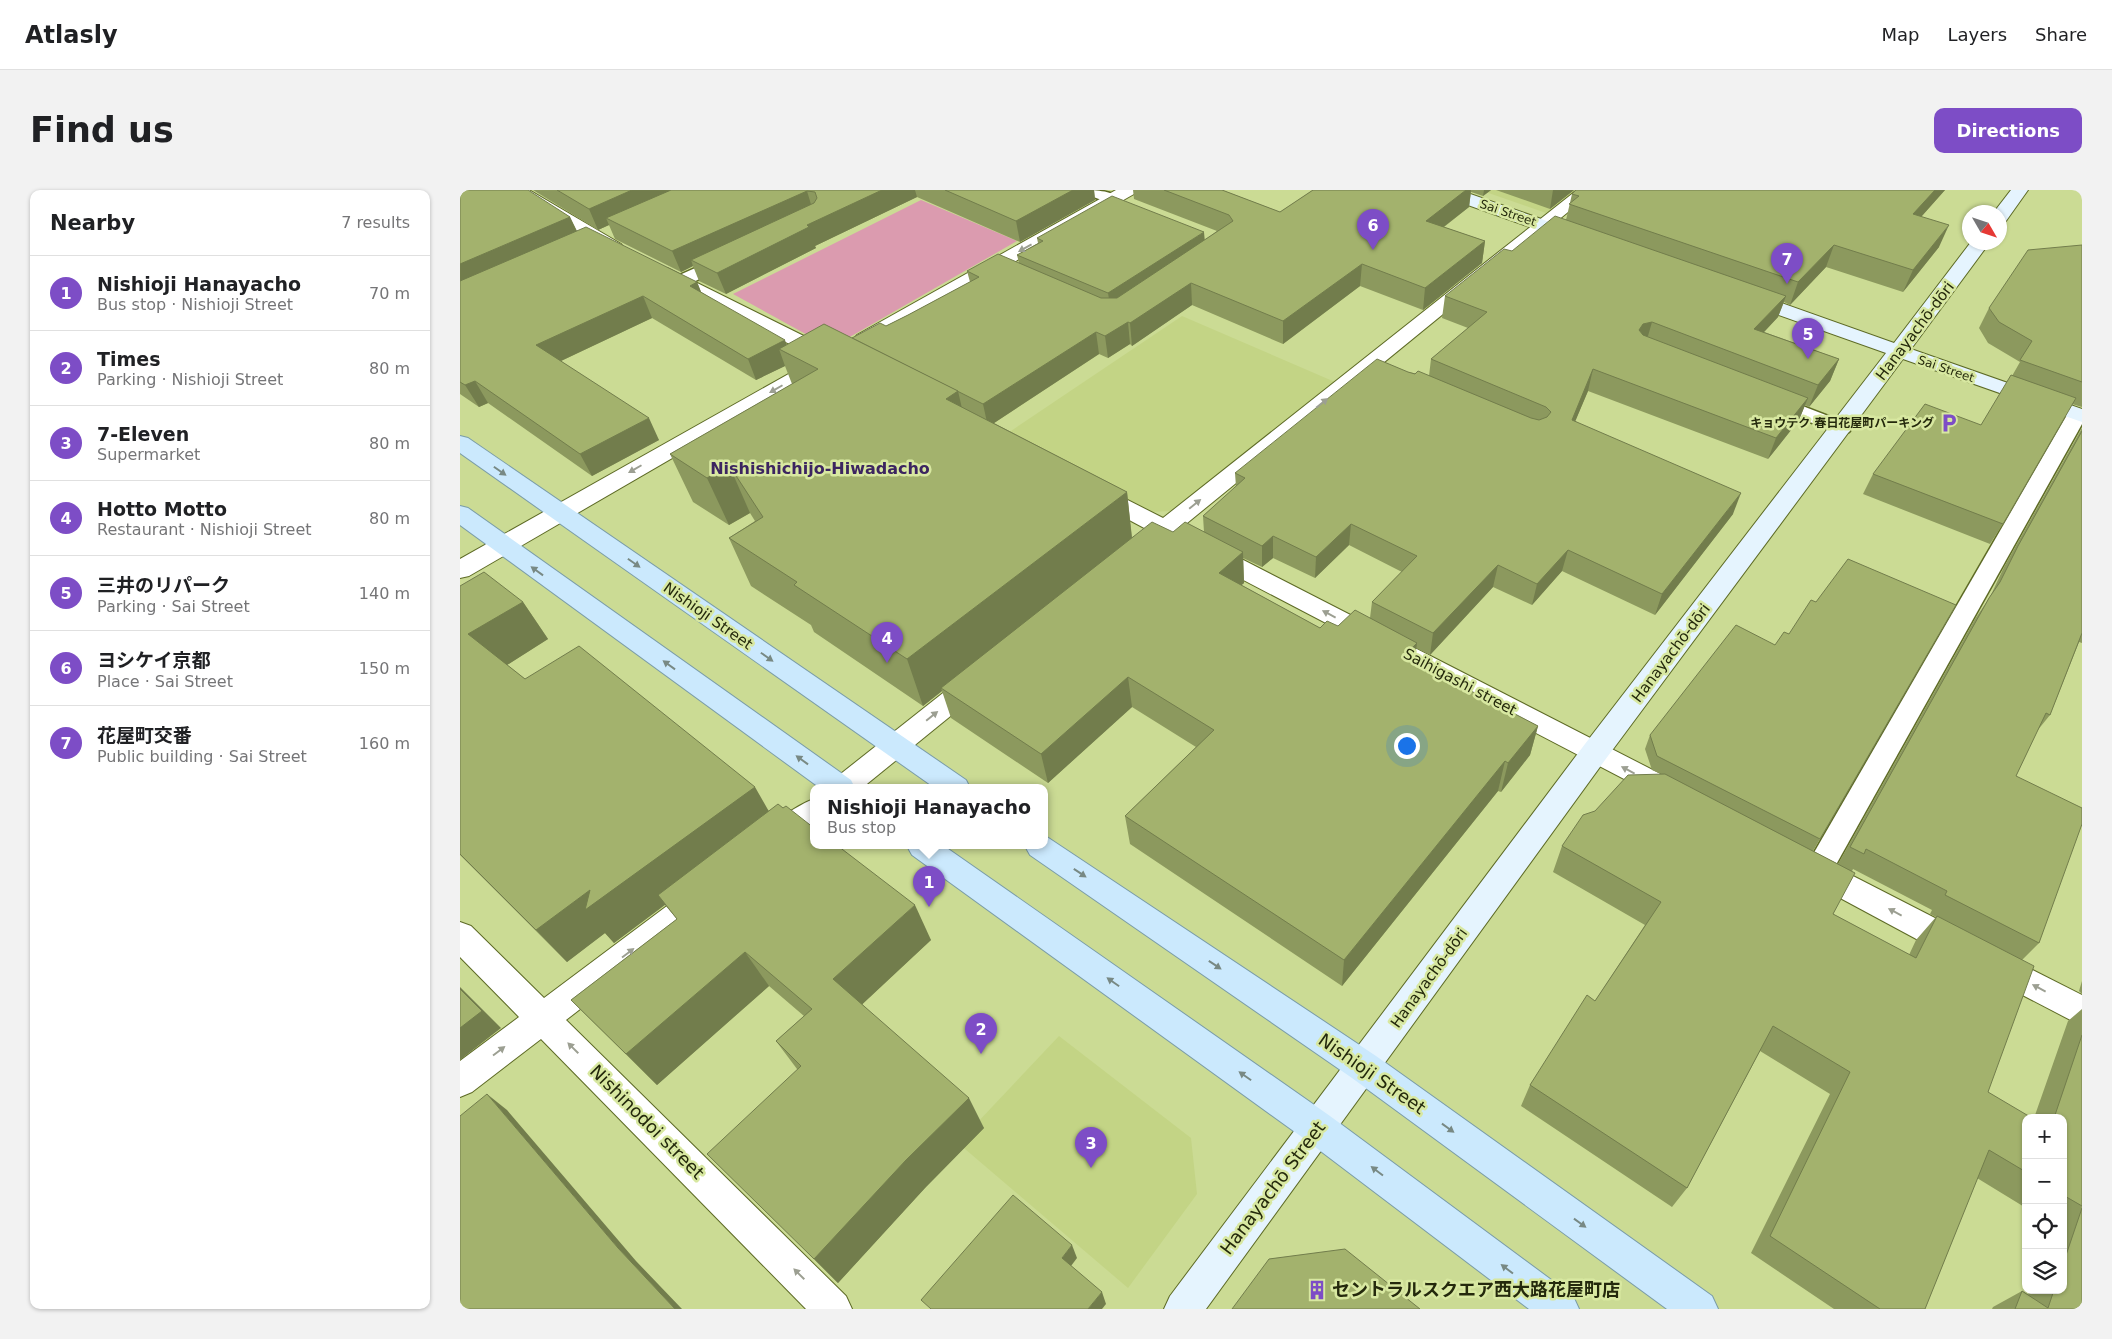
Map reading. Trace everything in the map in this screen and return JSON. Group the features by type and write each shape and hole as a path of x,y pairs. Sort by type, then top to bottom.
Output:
{"main road":[{"name":"Nishioji Street","path":"460,443 950,784"},
{"path":"460,513 503,546 836,784"},
{"path":"926,849 1318,1128 1560,1309"},
{"name":"Nishioji Street","path":"1044,849 1364,1067 1699,1309"}],"street":[{"path":"517,190 599,239 841,361"},
{"name":"Sai Street","path":"1443,190 1599,245"},
{"path":"1134,554 1379,368 1543,225 1587,190"},
{"path":"2007,208 2020,190"},
{"path":"460,570 560,512 841,361 1004,269 1124,198"},
{"name":"Hanayachō-dōri","path":"1364,1067 1595,752 1900,352 1975,250"},
{"name":"Sai Street","path":"1730,292 2079,416"},
{"name":"Saihigashi street","path":"1079,484 1689,802"},
{"path":"847,784 995,665"},
{"path":"460,1080 810,814"},
{"path":"1792,857 2082,1011"},
{"name":"Nishinodoi street","path":"460,936 833,1309"},
{"name":"Hanayachō Street","path":"1183,1309 1364,1067"}],"lane":[{"path":"1089,190 1124,198"},
{"path":"681,281 743,252"},
{"path":"1756,394 1842,428"},
{"path":"1818,871 2079,416"}],"shaded area":[{"path":"1480,190 1577,190 1546,213"},
{"path":"921,200 1017,241 841,342 822,343 733,294"},
{"path":"1182,316 1335,382 1173,511 1148,512 1002,437"},
{"path":"1059,1036 1191,1138 1197,1194 1128,1288 958,1143"}],"building":[{"path":"460,190 528,190 570,217 460,264"},
{"path":"557,190 632,190 589,209"},
{"path":"671,190 882,190 807,225 809,227 717,273 691,260 814,203 817,198 815,192 807,191 672,251 606,218"},
{"path":"945,190 1073,190 1016,221"},
{"path":"1164,190 1222,190 1280,212 1313,190 1466,190 1426,221 1485,241 1425,288 1362,264 1283,321 1191,283 1130,323 1128,322 1105,336 1096,332 983,404 852,338 880,323 886,326 979,277 967,271 998,254 1101,298 1117,298 1233,221 1229,215"},
{"path":"1576,190 1935,190 1913,214 1949,225 1913,270 1834,245 1798,282 1569,204 1579,196 1572,194"},
{"path":"1112,196 1204,232 1108,293 1017,255 1043,241 1037,238"},
{"path":"1555,216 1786,296 1754,329 1839,359 1818,385 1652,322 1643,324 1639,330 1643,335 1808,398 1776,438 1593,369 1572,420 1741,493 1662,594 1568,550 1537,584 1498,565 1433,633 1372,602 1417,556 1351,524 1316,557 1273,536 1262,546 1203,516 1245,478 1235,473 1377,359 1408,372 1415,374 1418,371 1531,418 1539,420 1547,417 1551,412 1546,407 1431,359 1487,312 1445,296 1504,249 1512,251"},
{"path":"586,227 697,282 690,286 785,340 748,359 643,296 536,345 649,418 580,454 475,381 465,385 460,382 460,281"},
{"path":"2082,245 2082,382 2020,360 2032,341 1999,322 1989,308 2028,250"},
{"path":"824,324 958,391 946,399 1127,492 907,659 794,585 797,582 729,538 763,517 729,465 707,478 670,454 818,369 779,349"},
{"path":"2011,375 2076,398 2003,524 1873,474 1925,404 1981,425"},
{"path":"2082,431 2082,633 2050,715 2046,713 2016,776 2082,808 2082,824 2039,943 1945,895 1947,891 1866,849 1864,854 1850,847 1989,598 2000,582"},
{"path":"1152,522 1173,532 1185,522 1243,552 1219,573 1320,628 1327,621 1338,626 1355,610 1417,643 1404,656 1538,726 1508,763 1505,761 1344,960 1125,816 1214,730 1128,677 1041,754 941,688"},
{"path":"1848,559 1956,605 1820,839 1657,756 1650,735 1736,625 1775,645 1784,632 1789,634 1811,600 1816,602"},
{"path":"484,572 523,602 468,634 525,679 579,646 755,787 585,910 590,890 536,930 460,854 460,586"},
{"path":"1665,774 1855,873 1833,914 1916,958 1937,916 2034,966 1988,1092 2025,1114 2022,1114 2022,1170 1989,1150 1925,1309 1880,1309 1770,1236 1850,1072 1773,1026 1687,1188 1530,1085 1587,995 1595,1001 1661,902 1562,846 1583,815 1595,811 1628,775"},
{"path":"778,804 783,808 786,806 810,825 810,849 842,849 915,905 833,979 969,1098 906,1160 814,1259 707,1154 801,1066 776,1041 812,1009 745,952 626,1054 571,1000 677,919 658,895"},
{"path":"460,989 482,1011 460,1028"},
{"path":"2082,1035 2082,1206 2067,1197 2067,1114 2055,1114"},
{"path":"487,1094 618,1248 675,1309 460,1309 460,1116"},
{"path":"1013,1195 1072,1245 1062,1258 1102,1292 1088,1309 931,1309 921,1300"},
{"path":"2082,1208 2082,1309 2015,1309 2022,1291 2022,1294 2027,1294 2048,1308 2053,1294 2067,1294 2067,1252"},
{"name":"セントラルスクエア西大路花屋町店","path":"1345,1249 1420,1309 1232,1309 1269,1259"}],"place":[{"name":"ヨシケイ京都","path":"1373,250"},
{"name":"花屋町交番","path":"1787,284"},
{"name":"三井のリパーク","path":"1808,359"},
{"name":"キョウテク 春日花屋町パーキング","path":"1949,423"},
{"name":"Hotto Motto","path":"887,663"},
{"name":"Nishioji Hanayacho","path":"929,907"},
{"name":"Times","path":"981,1054"},
{"name":"7-Eleven","path":"1091,1168"},
{"name":"セントラルスクエア西大路花屋町店","path":"1317,1290"}],"district":[{"name":"Nishishichijo-Hiwadacho","path":"820,468"}]}
